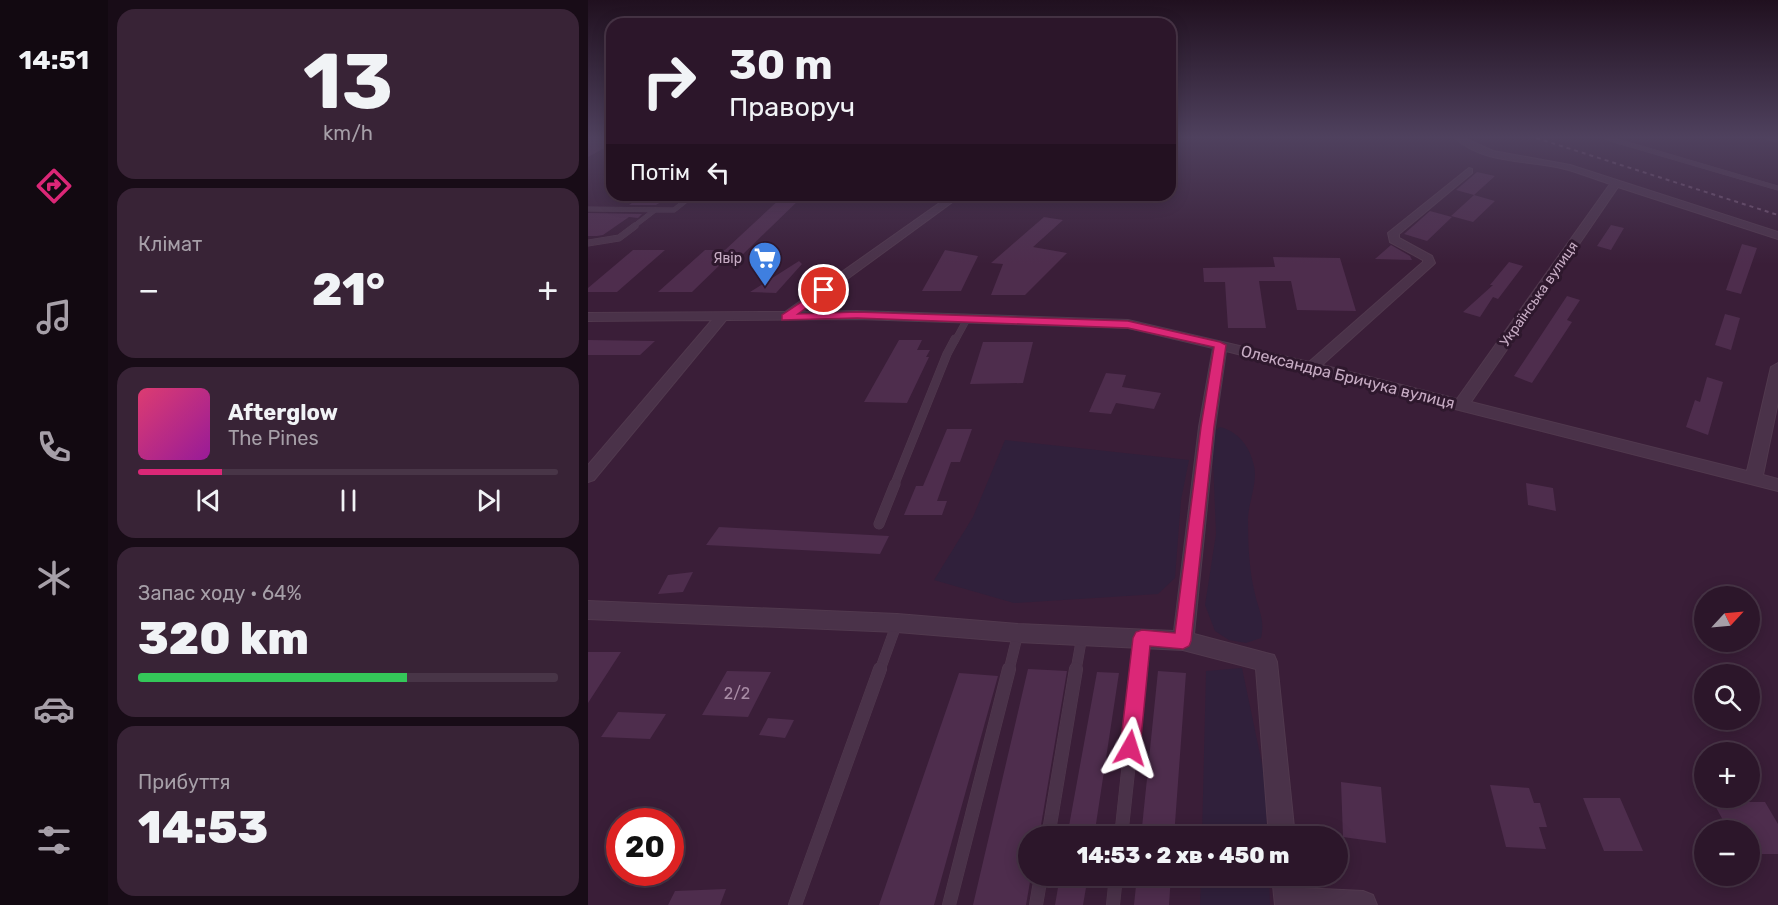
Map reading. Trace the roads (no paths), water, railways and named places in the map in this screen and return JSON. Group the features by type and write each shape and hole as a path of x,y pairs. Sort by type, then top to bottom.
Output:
{"street":[{"path":"1312,367 1429,263 1428,258 1394,240 1393,233 1459,180"},
{"path":"1610,180 1778,236"},
{"name":"Українська вулиця","path":"1461,405 1616,182"},
{"path":"786,317 949,201"},
{"name":"Олександра Бричука вулиця","path":"588,317 857,315 1128,324 1312,367 1778,485"},
{"path":"588,476 722,316"},
{"path":"1183,641 1207,427 1220,345"},
{"path":"1754,479 1778,367"},
{"path":"588,609 1183,641 1266,662 1281,826"},
{"path":"1288,894 1363,905"}],"lane":[{"path":"1751,180 1778,188"},
{"path":"588,209 674,210 685,201"},
{"path":"588,243 619,238 655,210"},
{"path":"879,524 947,354 967,319"},
{"path":"795,905 897,624"},
{"path":"949,905 1018,633"},
{"path":"1050,826 1082,636"},
{"path":"1122,826 1142,638"},
{"path":"1036,905 1039,886"},
{"path":"1113,905 1115,886"}],"railway":[{"path":"1669,180 1778,215"}],"place":[{"name":"Явiр","path":"765,287"}]}
